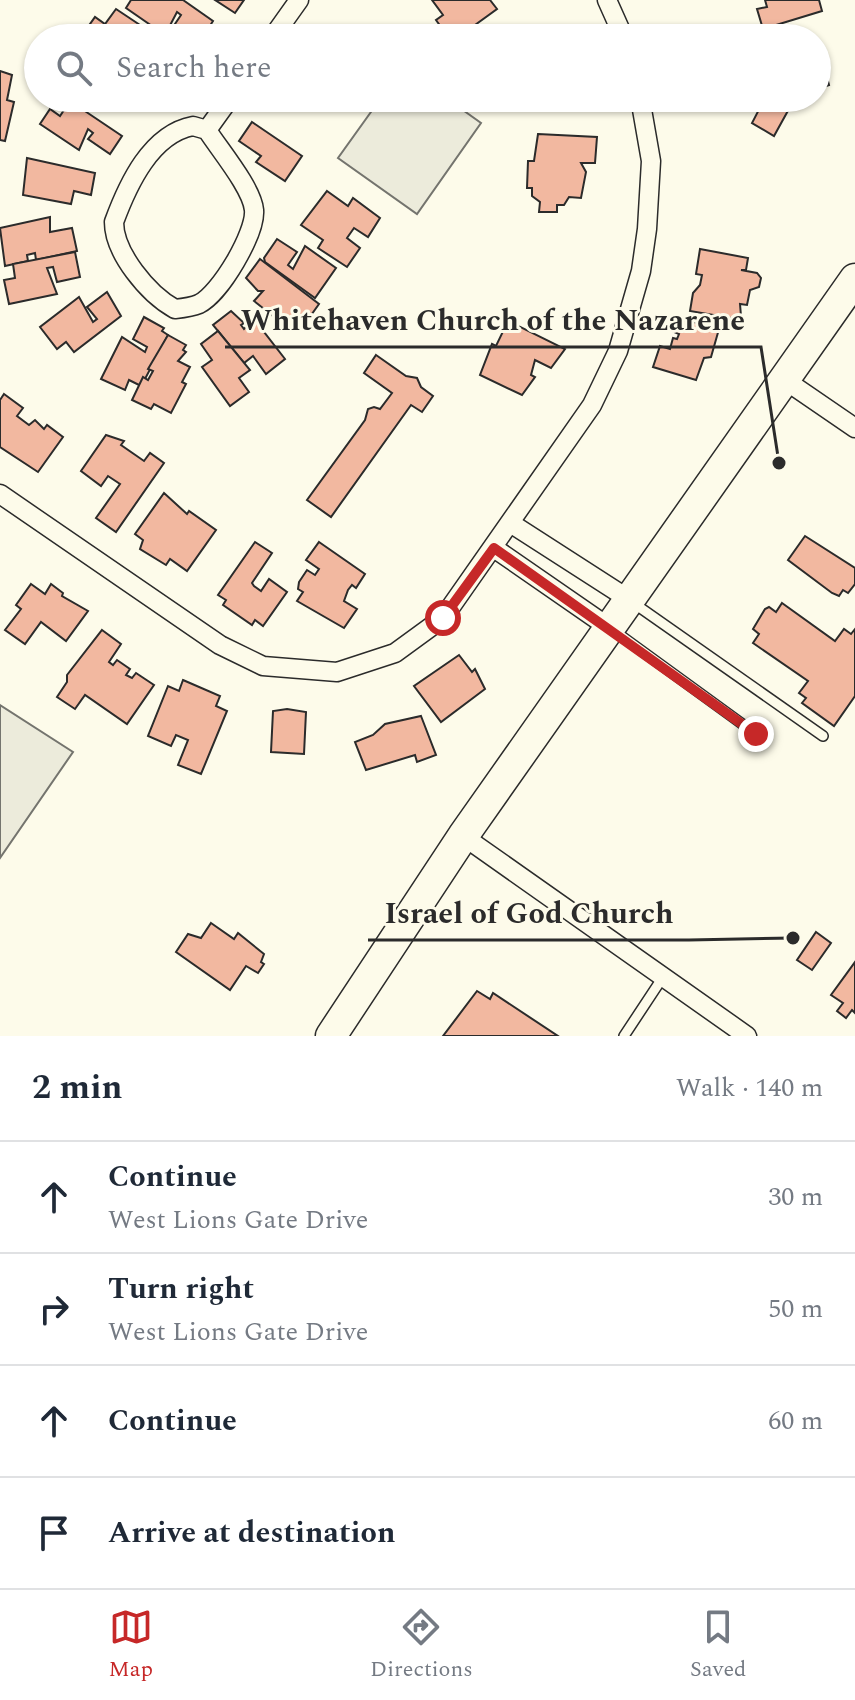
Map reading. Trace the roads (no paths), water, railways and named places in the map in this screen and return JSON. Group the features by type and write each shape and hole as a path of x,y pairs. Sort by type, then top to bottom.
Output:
{"main road":[{"path":"331,1036 463,836 611,629 782,378 855,279"}],"street":[{"path":"282,24 299,0"},
{"path":"607,0 618,24"},
{"path":"207,130 220,112"},
{"path":"0,494 220,645 263,666 337,672 395,653 443,618 512,524 592,405 618,351 633,306 647,229 651,161 642,112"},
{"path":"193,126 207,130 249,195 254,209 252,226 247,242 211,294 201,303 175,309 161,301 121,252 114,235 114,222 161,139 176,129 193,126"},
{"path":"782,378 855,428"},
{"path":"512,524 630,600"},
{"path":"494,548 611,629"},
{"path":"463,836 747,1036"}],"lane":[{"path":"630,600 823,736"},
{"path":"611,629 756,734"},
{"path":"624,1036 663,977"}],"place":[{"name":"Whitehaven Church of the Nazarene","path":"779,463"},
{"name":"Israel of God Church","path":"793,938"}]}
